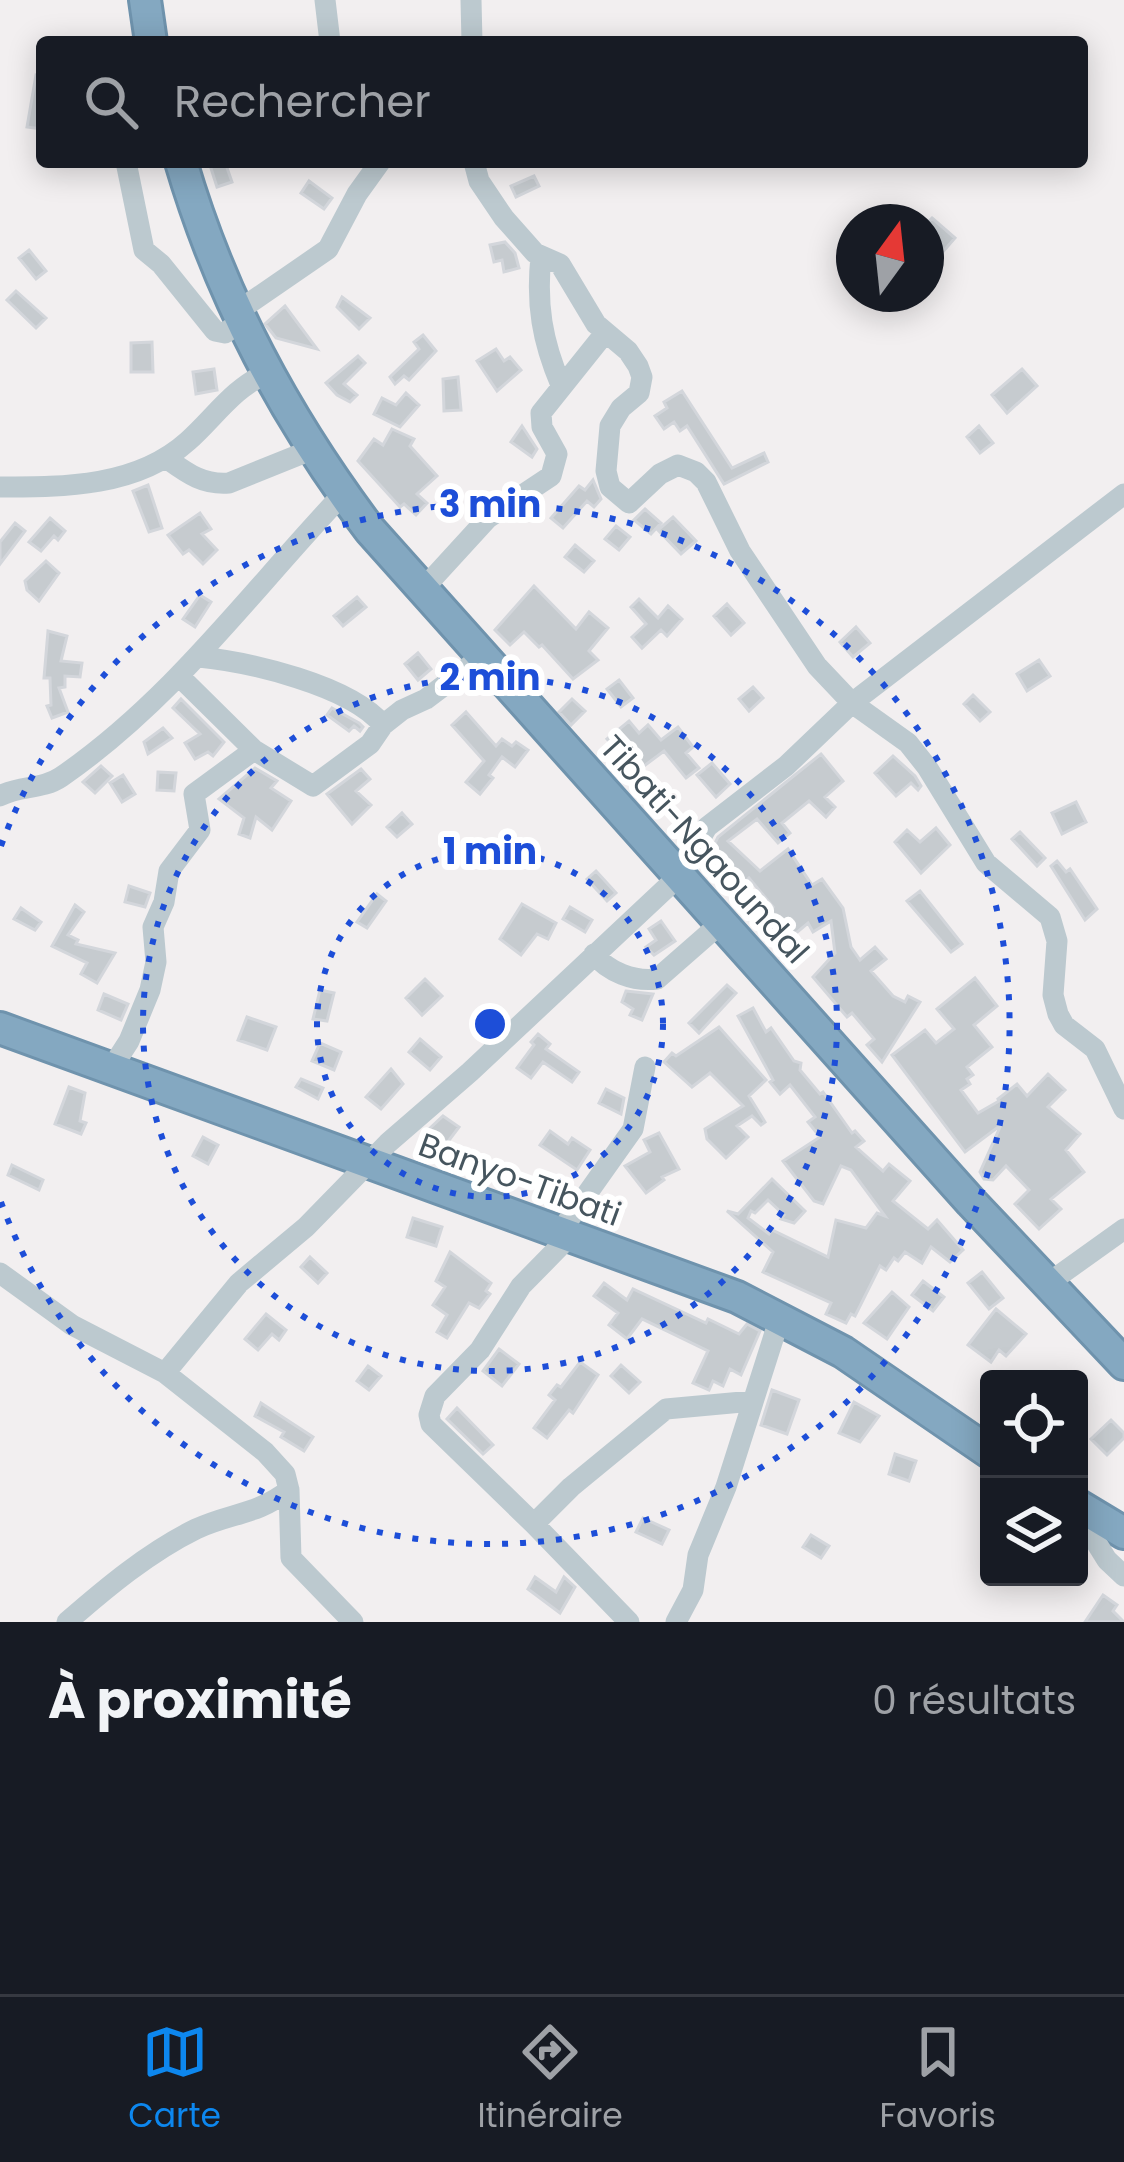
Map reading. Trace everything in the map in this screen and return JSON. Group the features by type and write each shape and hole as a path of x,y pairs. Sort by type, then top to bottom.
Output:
{"highway":[{"path":"145,0 150,36"},
{"name":"Tibati-Ngaoundal","path":"183,168 238,318 311,451 343,494 678,877 1124,1364"},
{"name":"Banyo-Tibati","path":"0,1028 685,1277 781,1317 843,1352 980,1446"},
{"path":"1088,1511 1124,1518"},
{"path":"1088,1514 1124,1534"}],"street":[{"path":"325,0 329,36"},
{"path":"471,0 472,36"},
{"path":"127,168 144,250 215,331 225,333 238,318 322,256 376,168"},
{"path":"476,168 504,218 541,256 560,264 574,293 605,333 628,351 642,377 638,392 620,408 610,426 606,471 610,487 629,503 670,466 678,465 706,482 740,551 792,632 852,703 908,743 927,766 977,851 1050,917 1057,941 1053,977 1058,1014 1064,1025 1095,1049 1124,1109"},
{"path":"541,256 538,314 561,386"},
{"path":"423,589 488,518 551,476 557,454 542,427 541,413 605,333"},
{"path":"0,488 102,483 166,458 243,386 266,374"},
{"path":"166,458 193,477 214,484 229,483 311,451"},
{"path":"2,790 38,787 58,779 180,677 343,494"},
{"path":"165,1373 239,1283 284,1247 678,877 707,827 786,766 852,703 1124,494"},
{"path":"180,677 254,750 313,786 370,744 383,724 442,689 483,656"},
{"path":"199,657 300,680 362,707 383,724"},
{"path":"111,1069 129,1041 150,990 156,969 153,927 170,871 200,830 196,790 254,750"},
{"path":"594,954 631,978 657,979 721,922"},
{"path":"629,1622 430,1424 429,1414 435,1396 480,1350 633,1130 645,1067"},
{"path":"1050,1282 1124,1229"},
{"path":"0,1273 72,1325 165,1373 266,1452 285,1474 290,1490 291,1558 353,1622"},
{"path":"676,1622 693,1590 698,1555 726,1487 781,1317"},
{"path":"534,1524 666,1409 753,1401"},
{"path":"67,1622 176,1540 200,1527 255,1512 290,1490"},
{"path":"1088,1524 1107,1561 1124,1576"}],"building":[{"path":"36,75 36,128 27,127"},
{"path":"211,168 227,168 232,182 217,187"},
{"path":"534,176 539,186 516,197 511,186"},
{"path":"309,181 332,198 324,209 301,193"},
{"path":"944,228 955,238 944,251"},
{"path":"505,242 519,268 504,272 502,260 494,262 490,245"},
{"path":"29,250 46,271 36,279 19,258"},
{"path":"16,291 46,318 36,328 7,300"},
{"path":"342,297 370,318 359,329 337,307"},
{"path":"285,306 317,349 276,338 265,324"},
{"path":"423,335 436,351 409,380 404,376 395,384 390,377 419,349 414,342"},
{"path":"152,342 153,372 131,372 131,343"},
{"path":"496,349 504,361 510,357 521,370 497,391 477,361"},
{"path":"358,356 365,363 344,384 357,395 350,402 326,383"},
{"path":"214,369 217,390 196,394 193,372"},
{"path":"1022,369 1037,386 1007,413 992,395"},
{"path":"458,377 461,410 444,411 443,379"},
{"path":"682,391 732,468 764,453 768,462 724,484 687,426 680,431 674,422 664,429 655,416 667,408 664,402"},
{"path":"406,393 419,405 400,427 374,414 382,398 396,405"},
{"path":"522,426 537,449 532,457 511,442"},
{"path":"979,426 993,443 980,453 967,437"},
{"path":"392,429 414,439 410,446 437,476 417,494 427,503 416,515 404,504 400,507 358,461 374,439 383,445"},
{"path":"593,480 601,499 594,507 587,501 563,528 551,518 579,486 585,490"},
{"path":"148,485 162,528 149,532 133,491"},
{"path":"645,509 661,523 651,534 634,520"},
{"path":"200,513 211,529 202,534 217,550 203,564 189,550 183,554 168,535"},
{"path":"673,517 696,541 681,554 658,530"},
{"path":"50,518 65,531 41,551 29,542"},
{"path":"15,523 25,531 0,564 0,542"},
{"path":"616,526 630,537 619,550 605,539"},
{"path":"575,545 594,561 584,572 565,557"},
{"path":"46,561 59,573 39,601 25,581"},
{"path":"534,586 576,629 589,612 608,628 589,651 598,660 573,679 524,632 510,645 495,630"},
{"path":"200,595 211,602 195,627 183,619"},
{"path":"357,597 366,607 343,626 334,616"},
{"path":"639,599 658,618 668,606 682,619 667,636 661,630 642,648 632,637 646,624 631,607"},
{"path":"727,604 744,623 731,635 714,616"},
{"path":"856,627 870,643 853,657 840,642"},
{"path":"48,631 67,636 61,661 82,663 80,677 65,676 65,687 59,688 68,712 52,718 47,706 51,705 50,678 44,678"},
{"path":"418,653 431,669 418,680 405,664"},
{"path":"1039,660 1050,676 1027,691 1017,674"},
{"path":"619,680 633,698 621,707 607,689"},
{"path":"753,687 763,698 749,711 739,699"},
{"path":"973,695 990,712 980,721 964,704"},
{"path":"181,699 224,742 213,756 208,752 195,759 185,743 200,734 173,708"},
{"path":"572,699 585,711 571,725 559,712"},
{"path":"332,708 363,727 349,731 327,715"},
{"path":"466,712 496,746 502,739 528,750 515,767 502,757 480,794 466,782 484,761 452,725"},
{"path":"629,721 639,733 648,725 661,740 678,727 693,747 686,753 699,768 686,778 664,751 636,772 607,739"},
{"path":"163,728 172,738 148,754 144,742"},
{"path":"821,754 843,781 825,797 835,807 826,817 809,801 782,823 790,833 778,843 757,819 728,841 760,871 788,849 812,885 822,879 843,908 851,947 860,960 875,947 886,959 871,971 893,996 920,1002 882,1062 867,1045 874,1039 852,1013 847,1017 813,977 835,953 831,921 813,932 808,923 789,939 776,925 770,930 760,920 773,907 749,878 733,895 724,886 727,883 717,871 723,867 711,851 718,837"},
{"path":"893,756 915,776 921,786 918,790 911,783 896,796 875,773"},
{"path":"712,763 730,784 716,797 697,775"},
{"path":"101,766 112,776 95,793 83,782"},
{"path":"255,768 277,781 271,788 291,801 272,830 256,817 250,838 239,834 244,818 219,799"},
{"path":"361,769 370,779 356,791 371,805 352,824 327,794"},
{"path":"158,772 176,773 174,791 157,790"},
{"path":"123,775 135,794 122,802 110,783"},
{"path":"1076,802 1086,822 1062,834 1052,813"},
{"path":"402,813 412,824 397,837 387,827"},
{"path":"936,828 950,845 921,873 895,842 907,830 920,842"},
{"path":"1020,832 1045,858 1037,866 1012,839"},
{"path":"1057,861 1066,872 1070,869 1097,909 1085,920 1051,866"},
{"path":"596,871 616,893 607,901 587,879"},
{"path":"129,886 150,893 145,907 125,902"},
{"path":"920,891 962,944 951,952 907,901"},
{"path":"377,894 386,901 367,928 357,922"},
{"path":"522,904 556,923 548,939 537,934 521,955 500,939"},
{"path":"75,905 84,912 68,935 78,940 76,944 115,953 97,983 81,974 87,963 52,946"},
{"path":"570,907 592,920 585,932 563,919"},
{"path":"21,908 41,922 35,930 14,919"},
{"path":"661,921 675,941 654,955 646,947 656,940 649,929"},
{"path":"975,978 997,1006 974,1025 992,1047 967,1067 973,1075 961,1090 978,1113 1017,1084 1027,1096 1048,1074 1065,1090 1048,1107 1080,1134 1066,1150 1084,1172 1051,1199 1061,1209 1039,1229 1015,1204 1029,1190 1006,1166 993,1180 984,1179 980,1172 1001,1125 965,1152 892,1055 925,1030 936,1043 954,1029 937,1009"},
{"path":"425,979 442,996 422,1015 406,998"},
{"path":"727,985 736,993 699,1033 689,1023"},
{"path":"320,990 334,993 327,1021 313,1019"},
{"path":"626,991 653,994 642,1020 630,1015 633,1009 622,1002"},
{"path":"104,994 128,1004 121,1020 98,1010"},
{"path":"753,1008 766,1032 771,1028 794,1061 801,1063 800,1070 864,1141 856,1147 883,1171 889,1164 910,1181 893,1201 928,1229 937,1220 963,1250 950,1262 931,1247 922,1263 905,1252 886,1270 880,1266 855,1316 851,1314 846,1323 826,1314 831,1303 763,1272 773,1252 727,1211 738,1214 772,1179 805,1211 794,1223 781,1219 784,1215 768,1200 748,1218 769,1234 772,1230 828,1257 836,1220 866,1228 877,1213 885,1216 851,1170 841,1166 823,1204 814,1201 783,1161 820,1137 808,1122 815,1117 790,1085 780,1094 770,1082 738,1016"},
{"path":"247,1017 276,1027 267,1050 238,1040"},
{"path":"719,1027 766,1080 749,1096 765,1122 761,1125 752,1116 737,1126 748,1137 726,1158 707,1139 705,1129 743,1106 710,1073 692,1087 664,1062"},
{"path":"538,1034 550,1044 546,1049 579,1072 572,1082 543,1062 531,1078 517,1068"},
{"path":"420,1039 441,1057 430,1070 409,1052"},
{"path":"320,1043 341,1052 334,1070 312,1061"},
{"path":"391,1069 403,1084 381,1109 366,1097"},
{"path":"301,1079 323,1088 318,1099 296,1087"},
{"path":"69,1087 85,1093 80,1121 86,1123 81,1134 55,1124"},
{"path":"606,1089 624,1098 621,1114 599,1103"},
{"path":"443,1116 459,1127 447,1143 428,1130"},
{"path":"550,1131 568,1144 572,1138 590,1150 577,1170 540,1145"},
{"path":"659,1133 679,1169 646,1193 625,1166 650,1152 644,1140"},
{"path":"203,1137 218,1145 208,1164 193,1156"},
{"path":"12,1165 43,1180 39,1190 8,1175"},
{"path":"413,1218 442,1227 436,1246 407,1237"},
{"path":"450,1252 491,1283 486,1291 490,1294 479,1308 469,1303 447,1338 437,1332 447,1315 433,1305 445,1287 436,1281"},
{"path":"310,1257 327,1273 318,1283 301,1267"},
{"path":"982,1272 1003,1298 989,1309 968,1283"},
{"path":"923,1281 944,1297 933,1311 912,1295"},
{"path":"604,1283 627,1300 633,1289 739,1334 747,1324 760,1331 741,1375 730,1369 723,1386 713,1381 709,1390 693,1383 708,1351 642,1319 627,1339 609,1325 618,1313 594,1296"},
{"path":"892,1292 909,1307 887,1339 864,1323"},
{"path":"996,1309 1026,1334 1006,1356 999,1350 991,1362 968,1345"},
{"path":"266,1314 286,1330 279,1340 272,1334 258,1350 245,1339"},
{"path":"499,1349 519,1364 502,1386 483,1371"},
{"path":"580,1362 598,1375 573,1413 569,1410 547,1438 534,1428 555,1400 549,1395"},
{"path":"621,1365 640,1382 629,1393 611,1376"},
{"path":"368,1366 381,1376 369,1390 357,1381"},
{"path":"772,1390 799,1400 787,1434 761,1425"},
{"path":"854,1402 879,1416 860,1442 839,1433"},
{"path":"261,1403 313,1437 304,1451 281,1437 284,1432 255,1416"},
{"path":"457,1408 493,1445 483,1454 447,1419"},
{"path":"1111,1420 1124,1438 1107,1455 1091,1439"},
{"path":"895,1454 916,1461 909,1481 889,1474"},
{"path":"643,1518 669,1530 662,1544 636,1532"},
{"path":"811,1535 829,1546 821,1558 803,1547"},
{"path":"535,1577 556,1592 564,1577 575,1587 560,1613 528,1589"},
{"path":"1103,1595 1117,1605 1113,1611 1124,1622 1085,1622"}]}
